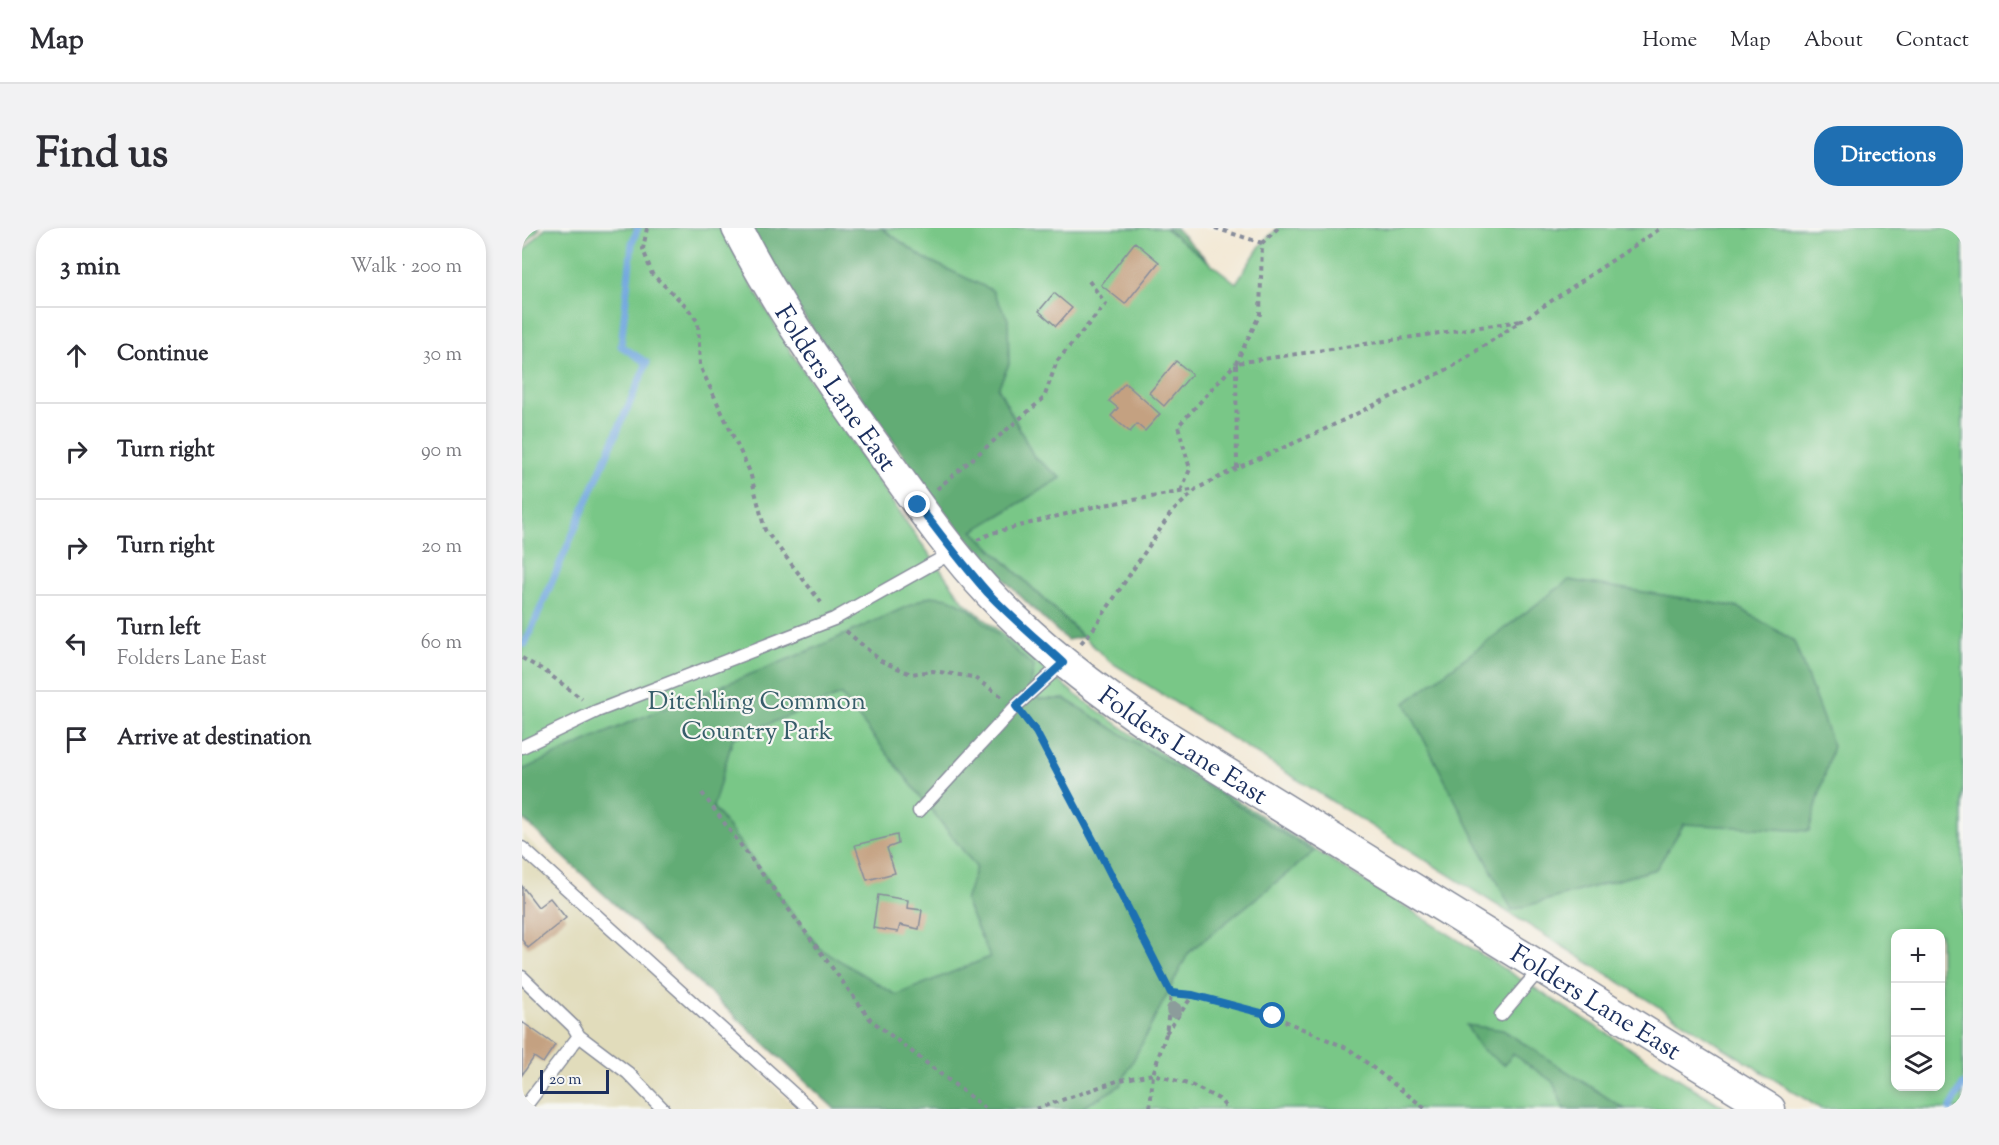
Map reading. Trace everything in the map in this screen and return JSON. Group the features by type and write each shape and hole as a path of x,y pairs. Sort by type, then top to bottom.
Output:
{"street":[{"name":"Folders Lane East","path":"737,228 756,265 816,361 953,552 1014,619 1063,663 1103,694 1155,729 1770,1109"}],"lane":[{"path":"522,747 597,711 834,619 953,552"},
{"path":"919,811 1016,706 1063,663"},
{"path":"522,849 810,1109"},
{"path":"1501,1015 1542,967"},
{"path":"522,977 573,1026 579,1036 628,1073 663,1109"},
{"path":"526,1105 579,1036"}],"path":[{"path":"647,228 643,249 652,274 686,305 698,322 700,366 750,472 765,530 834,619 881,661 911,674 933,671 973,677 1016,706 1036,732 1171,993 1166,1034 1153,1074 1150,1109"},
{"path":"1215,228 1262,243"},
{"path":"1181,491 1190,469 1178,426 1236,363 1260,314 1262,243 1278,228"},
{"path":"1063,663 1094,628 1171,513 1198,488 1452,367 1661,228"},
{"path":"918,505 1044,398 1057,361 1106,304 1089,281"},
{"path":"1236,363 1525,320"},
{"path":"1236,363 1237,468"},
{"path":"953,552 992,533 1093,507 1198,488"},
{"path":"522,658 545,671 597,711"},
{"path":"702,793 871,1020 986,1109"},
{"path":"1171,993 1193,995 1273,1016 1349,1049 1426,1109"},
{"path":"1166,1034 1193,995"},
{"path":"1036,1109 1120,1080 1153,1074 1191,1085 1219,1099 1227,1109"}],"shaded area":[{"path":"522,833 797,1109 522,1109"}],"green space":[{"path":"522,228 540,228 522,248"},
{"name":"Ditchling Common Country Park","path":"545,228 724,228 740,265 791,352 901,515 964,602 1076,695 1137,738 1727,1109 835,1109 522,818 522,253"},
{"path":"749,228 881,228 924,258 992,290 1008,319 1009,364 998,388 1034,457 1061,478 973,531 1083,637 1067,640 1006,581 950,518 806,319"},
{"path":"882,228 1165,228 1236,283 1262,243 1278,228 1963,228 1963,1109 1821,1109 1109,661 973,531 1061,478 1034,457 998,387 1009,364 956,274 924,258"},
{"path":"1165,228 1176,228 1209,262"},
{"path":"1569,580 1738,607 1794,641 1833,746 1809,831 1684,824 1656,869 1512,910 1405,703"},
{"path":"930,596 949,598 968,608 1034,667 1030,688 1039,699 1065,699 1314,852 1189,952 1120,1086 1080,1109 835,1109 522,818 522,770 628,723 806,652","holes":["841,695 976,867 965,901 990,957 896,995 819,948 713,807 733,738"]},
{"path":"1466,1025 1503,1030 1625,1109 1564,1109 1553,1082 1513,1054 1504,1065 1480,1048"}],"building":[{"path":"1135,242 1159,262 1125,304 1101,285"},
{"path":"1054,293 1072,308 1056,326 1039,311"},
{"path":"1176,361 1192,374 1164,406 1149,393"},
{"path":"1125,383 1160,414 1145,431 1137,424 1130,432 1111,416 1118,408 1109,401"},
{"path":"897,835 898,844 887,848 895,873 867,880 855,845"},
{"path":"522,886 538,907 550,898 566,918 528,948 522,940"},
{"path":"878,895 908,900 907,908 922,910 919,929 900,925 898,932 873,928"},
{"path":"522,1022 555,1045 543,1063 534,1057 522,1075"}],"waterway":[{"path":"525,644 647,363 621,346 632,243 638,228"},
{"path":"1950,1109 1963,1085"}],"route":[{"path":"918,505 953,552 988,592 1063,663 1016,706 1036,732 1171,993 1193,995 1273,1016"}]}
